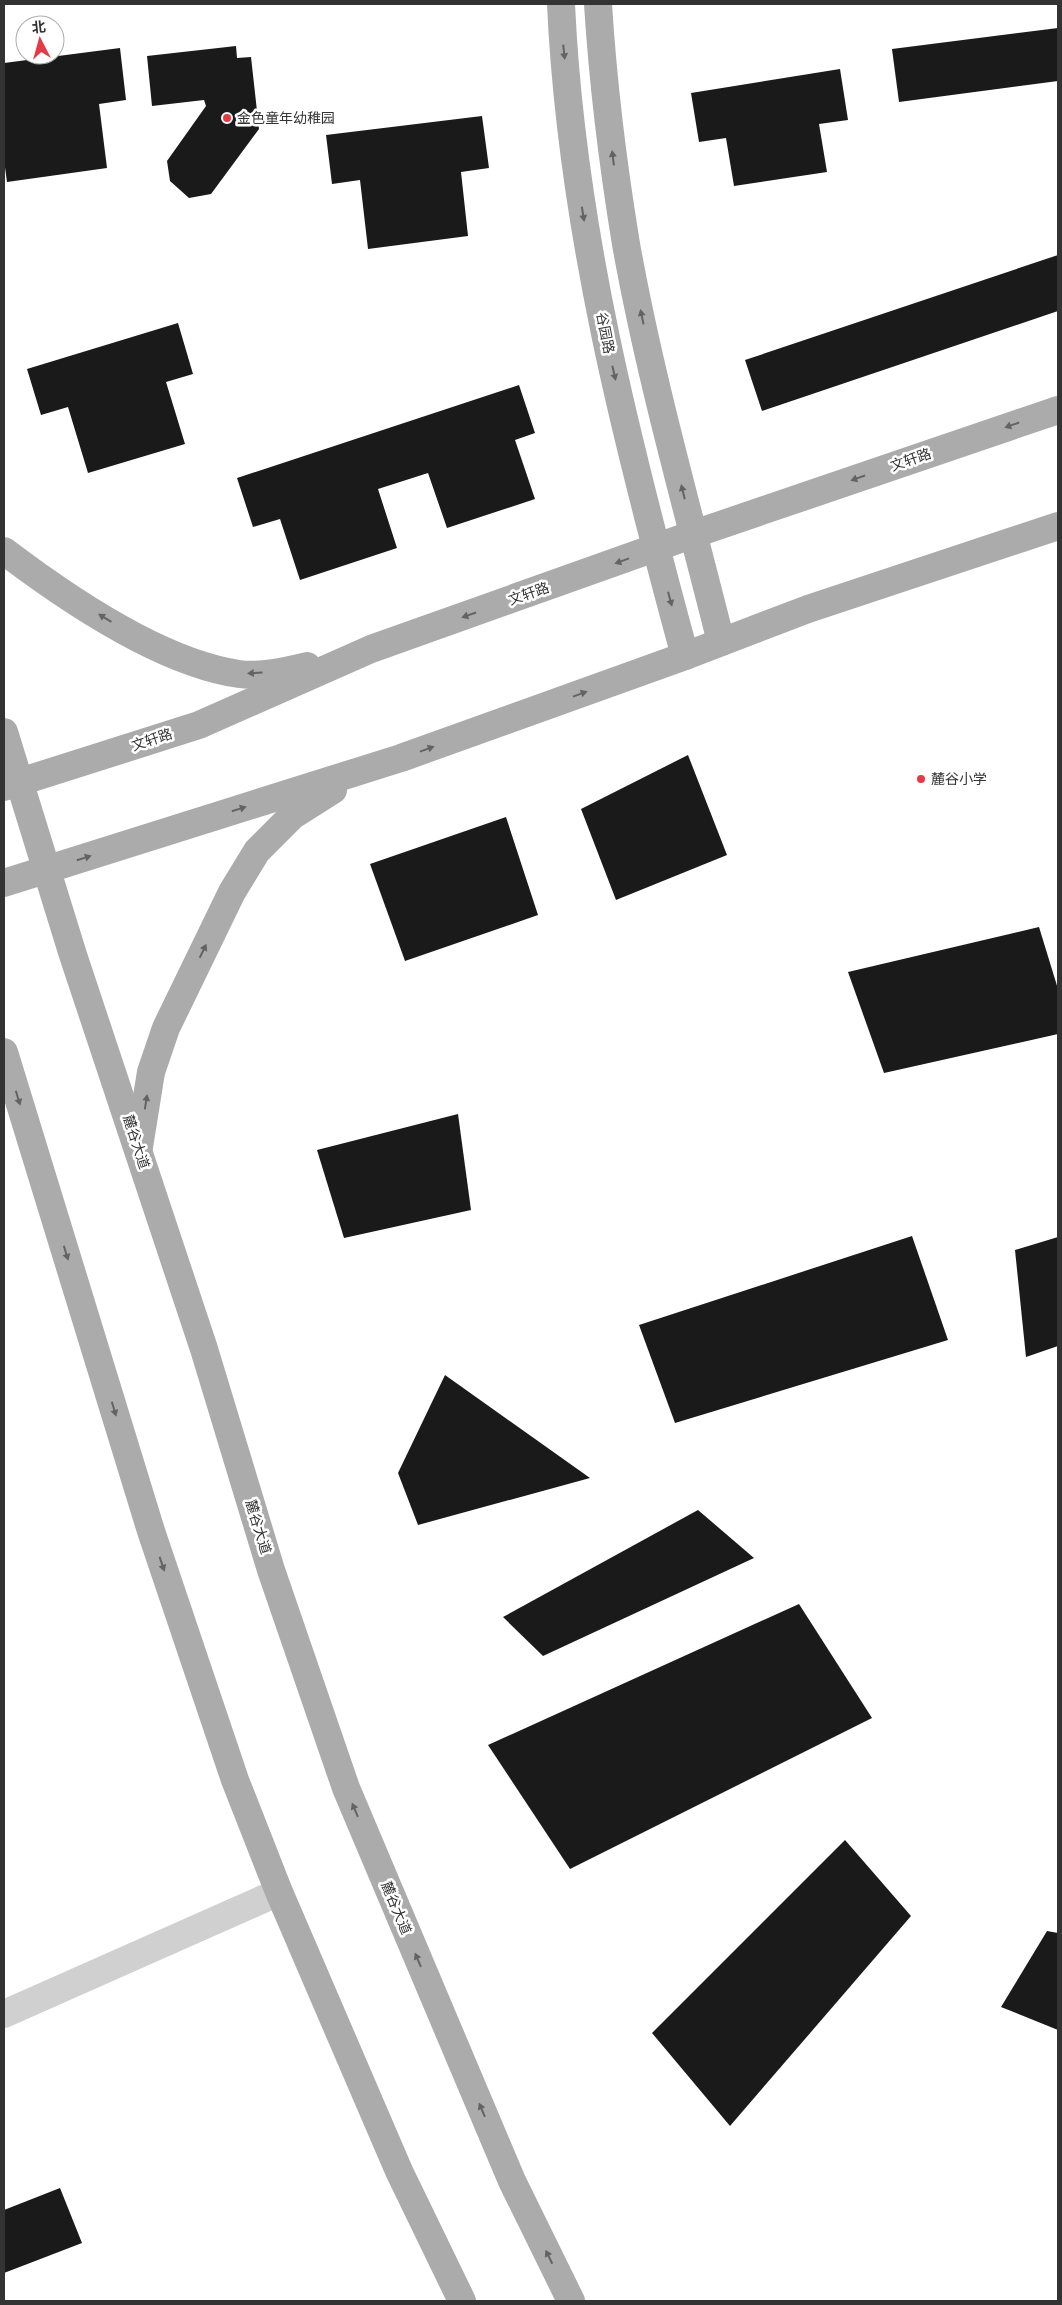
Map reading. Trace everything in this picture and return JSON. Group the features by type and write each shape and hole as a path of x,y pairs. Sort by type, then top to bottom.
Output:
{"main road":[{"name":"谷园路","path":"561,4 576,165 589,252 610,355 656,548 685,656"},
{"path":"598,4 613,159 627,246 648,347 721,642"},
{"name":"文轩路","path":"12,784 199,725 371,649 694,534 1058,410"},
{"path":"4,883 402,758 685,656 817,606 1058,526"},
{"path":"4,551 72,598 126,631 160,649 196,664 240,674 284,671 371,649"},
{"name":"麓谷大道","path":"4,732 12,784 47,869 204,1349 271,1570 346,1788 512,2181 570,2301"},
{"path":"138,1151 151,1072 166,1028 232,892 257,851 292,816 340,785 402,758"},
{"path":"4,1052 151,1531 235,1780 279,1892 399,2171 462,2301"},
{"path":"4,1121 42,1174"}],"street":[{"path":"4,2014 279,1892"}],"building":[{"path":"1058,28 1058,81 899,102 892,49"},
{"name":"金色童年幼稚园","path":"236,46 237,58 251,57 259,129 211,194 189,198 170,181 167,161 206,106 204,100 152,106 147,56"},
{"path":"120,48 126,100 99,104 107,168 7,182 4,160 4,63 15,62 15,65 65,65 65,55"},
{"path":"840,69 848,120 819,124 827,172 734,186 726,138 699,142 691,93"},
{"path":"482,116 489,168 461,172 468,236 368,249 360,180 332,184 326,135"},
{"path":"1058,255 1058,311 762,411 745,360"},
{"path":"178,323 193,374 166,382 185,444 88,473 68,407 41,415 27,369"},
{"path":"519,385 535,433 515,440 535,499 447,528 428,473 378,489 397,548 300,580 280,519 253,527 237,478"},
{"path":"688,755 727,855 616,900 581,809"},
{"path":"506,817 538,915 405,961 370,864"},
{"path":"1039,927 1058,989 1058,1034 884,1073 848,972"},
{"path":"458,1114 471,1210 344,1238 317,1150"},
{"path":"912,1236 948,1340 675,1423 639,1325"},
{"path":"1058,1237 1058,1346 1026,1357 1015,1250"},
{"path":"445,1375 590,1478 418,1525 398,1473"},
{"path":"698,1510 754,1558 543,1656 503,1617"},
{"path":"799,1604 872,1718 570,1869 488,1745"},
{"path":"845,1840 911,1916 730,2126 652,2033"},
{"path":"1047,1931 1058,1933 1058,2030 1001,2007"},
{"path":"60,2188 82,2243 4,2273 4,2210"}],"place":[{"name":"金色童年幼稚园","path":"227,118"},
{"name":"麓谷小学","path":"921,779"}]}
